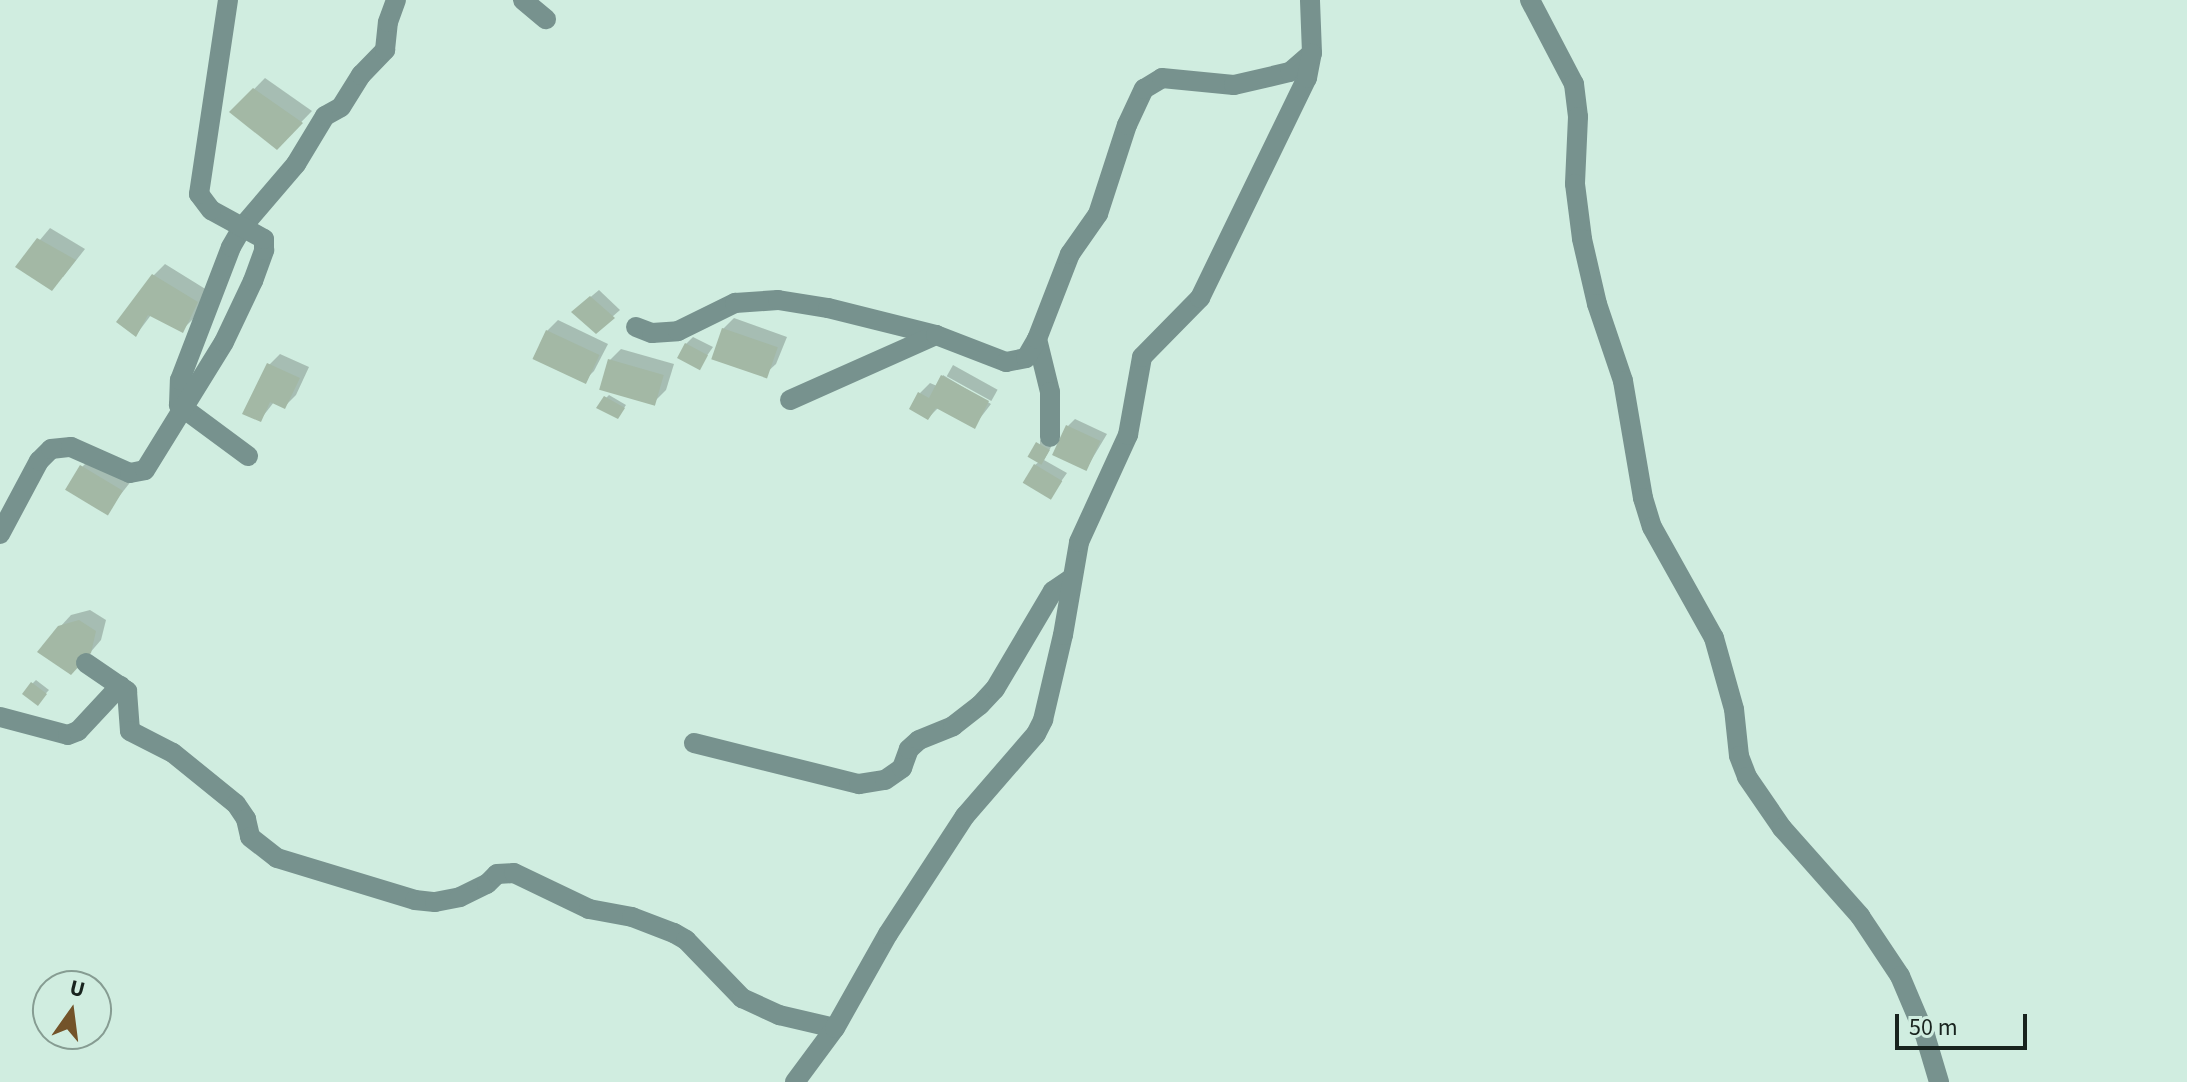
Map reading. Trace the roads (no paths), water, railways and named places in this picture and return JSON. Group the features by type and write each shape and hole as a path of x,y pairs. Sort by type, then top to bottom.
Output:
{"street":[{"path":"0,534 39,461 51,449 71,447 130,473 141,473 186,410 232,325 264,250 260,234 211,210 199,194 228,0"},
{"path":"248,456 179,405 180,380 231,247 243,226 296,164 325,116 341,107 361,75 385,50 388,22 396,0"},
{"path":"523,0 546,19"},
{"path":"795,1082 835,1028 888,934 965,816 1036,734 1043,720 1063,635 1079,542 1128,435 1142,357 1200,298 1307,78 1312,53 1310,0"},
{"path":"1530,0 1574,84 1578,117 1575,184 1582,239 1597,304 1623,381 1643,498 1652,527 1714,638 1734,709 1739,756 1747,777 1782,828 1860,916 1900,976 1925,1035 1939,1082"},
{"path":"636,327 652,333 678,331 735,303 778,300 828,308 936,335 1015,362 1026,358 1037,339 1065,263 1098,214 1131,115 1148,83 1162,78 1234,85 1252,82 1290,72 1312,53"},
{"path":"790,400 936,335"},
{"path":"1037,339 1050,392 1050,437"},
{"path":"694,743 859,784 885,780 902,768 909,749 919,740 953,726 995,689 1053,591 1072,578"},
{"path":"86,663 128,694 130,731 173,753 236,804 246,819 250,837 277,858 415,900 435,902 460,897 487,884 497,874 514,873 589,909 632,917 674,933 686,940 742,998 779,1015 835,1028"},
{"path":"0,717 68,735 78,731 120,686"}]}
